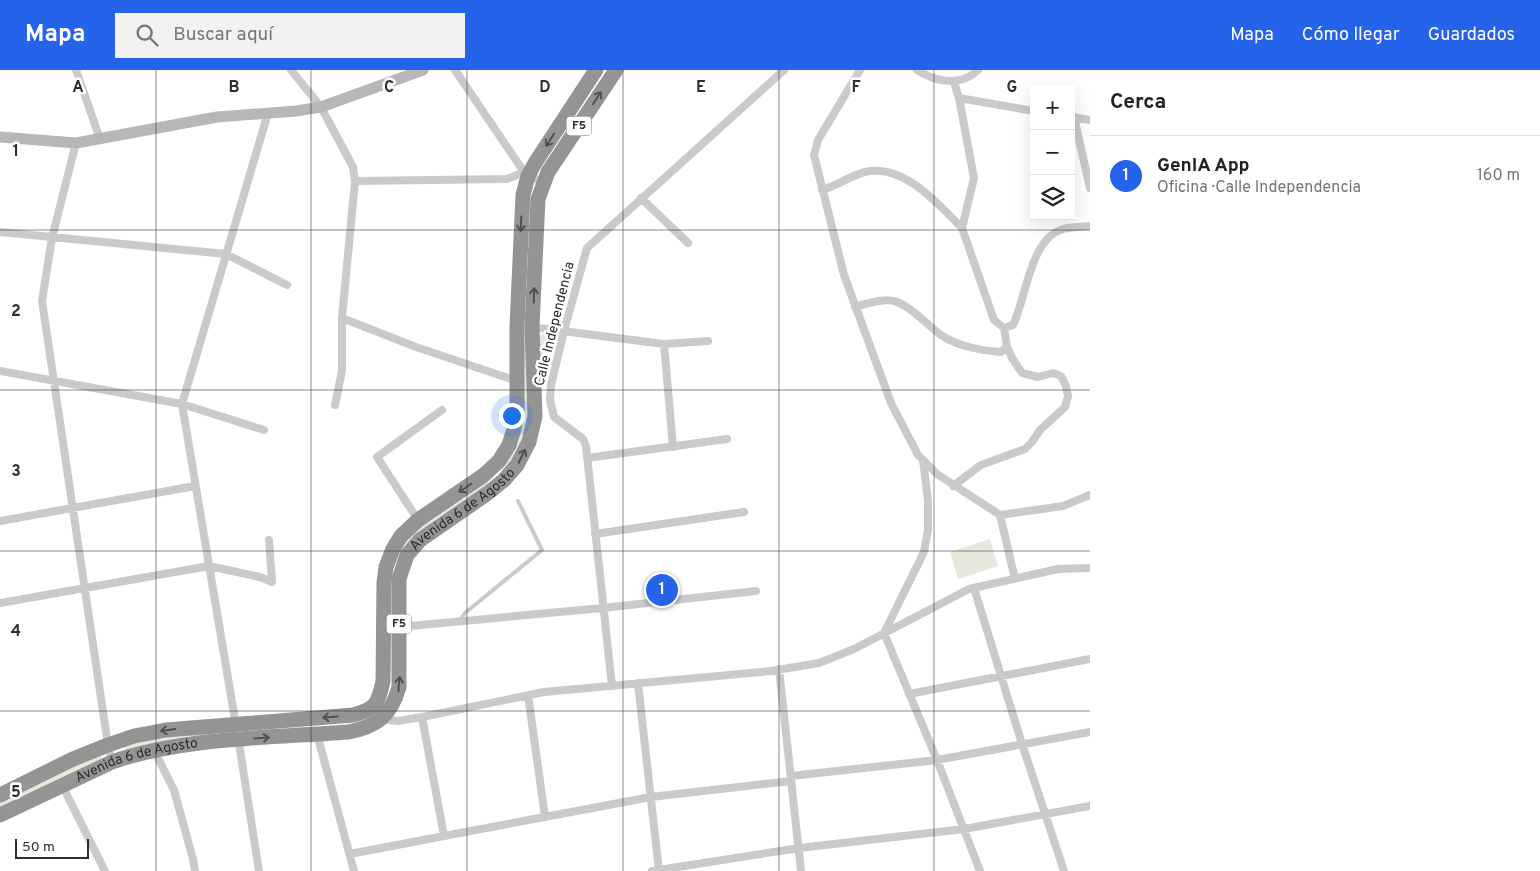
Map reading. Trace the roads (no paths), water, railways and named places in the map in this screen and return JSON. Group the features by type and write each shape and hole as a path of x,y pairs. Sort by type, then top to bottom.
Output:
{"highway":[{"name":"Avenida 6 de Agosto","path":"0,815 112,762 154,750 181,745 352,731 372,725 390,710 396,700 400,687 399,579 401,536 418,520 499,462 509,445 517,411 517,326 522,195 526,174 596,70"},
{"name":"Avenida 6 de Agosto","path":"0,795 73,759 108,744 134,736 166,730 236,723 351,715 371,708 378,700 383,682 384,583 386,567 400,552 420,540 501,482 517,465 529,442 535,416 532,326 538,198 548,172 616,70"},
{"path":"490,469 501,482"},
{"path":"378,700 381,719"},
{"path":"351,715 352,731"}],"street":[{"path":"76,70 100,139"},
{"path":"291,70 321,107 353,167 355,181 342,318 342,371 335,405"},
{"path":"0,137 76,143 217,117 296,111 321,107 423,70"},
{"path":"454,70 526,174 543,184"},
{"name":"Calle Independencia","path":"612,686 587,458 583,439 554,417 551,408 551,385 587,248 784,70"},
{"path":"860,70 818,140 814,155 844,275 855,307 891,403 918,454 937,474 953,486 1000,515 1063,506 1090,495"},
{"path":"917,70 928,77 954,82 971,77 978,70"},
{"path":"954,82 959,98 974,178 962,228"},
{"path":"959,98 1030,109"},
{"path":"259,871 239,740 182,404 268,113"},
{"path":"1075,117 1090,120"},
{"path":"1075,125 1090,188"},
{"path":"76,143 52,238 42,301 84,589 112,762"},
{"path":"822,190 865,172 882,171 899,175 925,192 962,228 994,320 1004,328 1007,346 1022,373 1038,377 1053,373 1061,376 1066,386 1068,396 1065,407 1040,430 1025,450 981,465 953,486"},
{"path":"355,181 507,179 526,174"},
{"path":"641,198 688,243"},
{"path":"1004,328 1013,325 1018,315 1026,284 1036,257 1046,240 1062,229 1090,226"},
{"path":"0,232 226,254 287,286"},
{"path":"855,307 882,300 896,302 954,342 1001,352 1007,346"},
{"path":"342,318 416,347 517,381"},
{"path":"517,326 532,326 664,344 708,340"},
{"path":"664,344 673,447"},
{"path":"0,371 182,404 264,430"},
{"path":"418,520 377,457 442,410"},
{"path":"587,458 727,439"},
{"path":"923,460 928,500 928,530 924,552 884,633 937,760 980,871"},
{"path":"0,521 195,486"},
{"path":"595,534 744,512"},
{"path":"1000,515 1015,579"},
{"path":"0,603 209,566 260,577 272,582 269,540"},
{"path":"381,719 398,721 544,692 779,669 819,663 854,649 969,589 1058,569 1090,568"},
{"path":"974,588 1022,744 1064,871"},
{"path":"399,627 603,608 756,591"},
{"path":"909,694 1090,659"},
{"path":"779,669 801,871"},
{"path":"638,683 651,797 656,871 799,848 964,829 1090,806"},
{"path":"528,696 546,817"},
{"path":"422,717 444,836"},
{"path":"350,854 651,797 937,760 1090,732"},
{"path":"317,734 354,871"},
{"path":"154,750 174,790 195,871"},
{"path":"62,785 105,871"}],"lane":[{"path":"459,622 465,613 542,550 518,501"}],"place":[{"name":"GenIA App","path":"662,590"}]}
